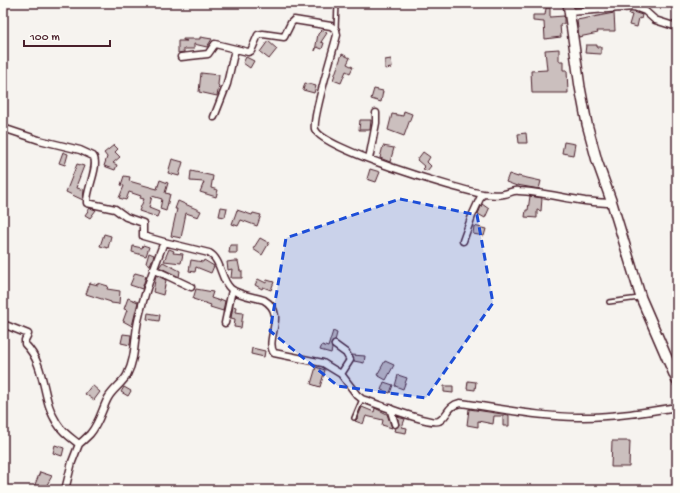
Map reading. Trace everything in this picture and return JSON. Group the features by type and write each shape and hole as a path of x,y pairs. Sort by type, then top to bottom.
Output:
{"street":[{"path":"677,27 655,20 642,9 633,5 568,8 587,124 597,161 612,203 641,298 677,381"},
{"path":"181,57 208,54 215,44 250,52 256,37 260,34 284,37 294,20 331,26 336,30 337,35 314,127 320,136 341,148 369,159 422,177 482,194 505,194 517,190 585,201 612,203"},
{"path":"214,117 226,84 235,49"},
{"path":"369,159 376,123 376,114"},
{"path":"3,128 39,140 80,150 93,156 96,163 91,178 87,203 119,210 126,217 143,223 143,236 209,253 216,260 223,278 232,290 264,300 272,307 275,320 271,347 274,353 323,363 341,374 357,395 362,399 410,416 434,421 440,420 453,404 460,403 556,416 582,417 618,416 677,407"},
{"path":"463,241 482,194"},
{"path":"65,490 72,462 79,444 91,433 113,389 125,379 128,374 134,355 141,310 153,269 164,242"},
{"path":"153,269 191,287"},
{"path":"225,323 232,290"},
{"path":"3,324 28,334 25,344 34,355 43,378 53,417 62,431 79,444"},
{"path":"335,345 346,353 350,360 341,374"},
{"path":"390,408 395,424"}],"lane":[{"path":"336,30 337,3"},
{"path":"609,302 641,298"},
{"path":"354,418 362,399"}],"highlighted area":[{"path":"400,199 477,215 493,303 426,398 338,386 270,331 286,238"}],"building":[{"path":"546,8 550,8 550,17 564,16 564,24 560,24 561,37 545,39 544,22 533,21 533,15 545,15"},
{"path":"630,12 642,15 641,19 639,18 637,27 629,25 632,15 629,14"},
{"path":"614,13 615,31 597,31 598,33 579,37 577,20"},
{"path":"322,30 327,33 321,42 324,43 322,49 317,47 315,51 318,34"},
{"path":"200,37 212,39 207,47 194,44 194,49 184,49 184,52 178,53 178,41 187,41 183,39 200,39"},
{"path":"268,41 277,49 269,59 260,52"},
{"path":"586,45 597,45 597,47 601,47 601,54 585,53"},
{"path":"559,49 559,61 563,61 563,70 567,70 568,93 532,93 531,71 547,70 545,50"},
{"path":"342,54 350,58 347,64 353,67 350,73 346,71 341,83 333,80"},
{"path":"246,57 254,61 250,68 243,63"},
{"path":"391,59 392,68 385,69 385,60"},
{"path":"201,73 219,75 217,96 199,92"},
{"path":"305,83 316,86 314,93 303,90"},
{"path":"374,89 383,91 381,102 371,99"},
{"path":"404,111 412,114 404,136 388,130 392,114 403,116"},
{"path":"360,120 371,120 370,130 359,130"},
{"path":"526,133 527,143 519,143 518,134"},
{"path":"564,142 575,144 573,155 562,153"},
{"path":"114,145 118,149 115,152 120,157 113,163 117,165 115,170 104,166 107,157 104,153"},
{"path":"383,146 394,148 390,162 380,158"},
{"path":"63,152 68,154 65,165 59,163"},
{"path":"423,152 430,157 427,162 431,166 427,171 423,169 425,167 417,160"},
{"path":"172,159 183,162 179,176 168,173"},
{"path":"77,164 84,166 77,184 77,188 84,190 83,200 66,192"},
{"path":"370,169 380,172 376,182 367,179"},
{"path":"191,171 213,176 211,188 218,190 216,197 200,192 204,182 190,181"},
{"path":"509,174 541,181 539,189 517,186 506,182"},
{"path":"124,176 130,177 129,181 157,189 160,180 168,183 165,193 170,194 166,211 160,209 162,199 152,196 149,208 159,212 157,217 139,211 144,199 140,198 141,196 129,192 126,200 119,198 124,186 121,185"},
{"path":"530,196 542,198 541,211 537,210 537,218 525,217 526,210 528,210"},
{"path":"178,201 201,211 198,217 186,213 181,238 171,236 177,209 175,209"},
{"path":"482,204 489,209 485,218 478,214"},
{"path":"221,207 227,208 225,217 219,216"},
{"path":"90,208 96,210 90,218 85,215"},
{"path":"237,210 252,215 253,213 261,215 257,226 241,220 238,226 232,224"},
{"path":"474,226 486,229 484,236 473,234"},
{"path":"104,234 111,236 108,248 100,246"},
{"path":"260,238 269,243 262,255 253,249"},
{"path":"143,245 149,247 146,256 132,252 133,246 142,248"},
{"path":"230,245 237,245 237,253 229,253"},
{"path":"169,249 174,251 173,253 183,254 181,263 164,261"},
{"path":"149,253 154,255 150,265 146,263"},
{"path":"191,260 203,262 204,260 214,266 211,273 196,267 195,272 189,271"},
{"path":"238,261 240,271 242,271 242,278 231,278 232,269 228,270 227,262"},
{"path":"163,262 180,271 179,277 159,267"},
{"path":"135,273 146,276 142,289 130,285"},
{"path":"156,275 166,280 163,295 153,292"},
{"path":"258,279 266,283 267,280 274,282 271,290 263,287 262,289 255,285"},
{"path":"90,283 98,285 98,283 108,286 107,289 120,291 119,304 111,303 86,294"},
{"path":"196,289 213,292 211,298 225,301 223,311 193,299"},
{"path":"128,298 138,302 132,326 123,321 127,310 124,309"},
{"path":"233,306 236,307 235,312 243,313 241,328 234,327 235,319 231,318"},
{"path":"148,313 160,315 159,321 147,319"},
{"path":"333,331 337,333 335,341 331,344 331,353 320,350 322,345 328,347"},
{"path":"123,334 131,335 130,345 121,343"},
{"path":"252,348 265,351 264,357 251,354"},
{"path":"352,355 365,356 364,363 354,361"},
{"path":"385,361 394,365 386,380 377,375"},
{"path":"316,367 325,370 320,387 311,384"},
{"path":"398,375 407,378 403,389 395,386"},
{"path":"468,381 476,382 475,390 467,389"},
{"path":"384,382 393,385 390,393 381,390"},
{"path":"92,385 100,392 94,400 85,394"},
{"path":"444,386 453,386 453,393 444,392"},
{"path":"124,387 131,391 128,396 121,392"},
{"path":"362,407 374,412 375,408 387,414 392,428 382,425 383,420 366,416 363,424 355,421"},
{"path":"469,409 509,415 509,426 503,426 503,416 494,416 493,424 478,421 478,427 467,425"},
{"path":"397,417 405,419 402,427 407,428 406,433 394,431 399,425"},
{"path":"612,441 630,441 629,467 611,467"},
{"path":"55,445 64,448 62,456 53,453"},
{"path":"40,472 52,476 44,490 34,487"}]}
